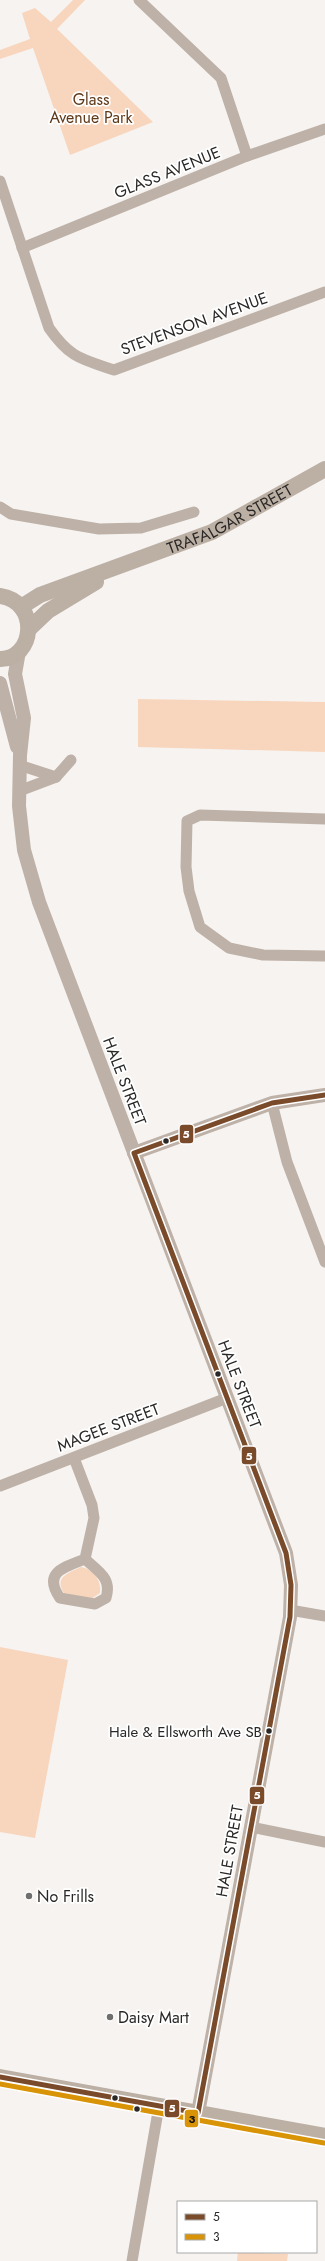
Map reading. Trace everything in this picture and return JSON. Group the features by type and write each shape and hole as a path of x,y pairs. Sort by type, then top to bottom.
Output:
{"main road":[{"name":"TRAFALGAR STREET","path":"21,607 40,595 212,532 325,468"},
{"name":"TRAFALGAR STREET","path":"29,629 48,611 131,562"},
{"path":"0,595 12,599 21,607 27,617 29,629 26,641 19,651 4,659 0,659"},
{"path":"0,2077 325,2136"}],"street":[{"path":"139,0 221,78 248,156"},
{"name":"GLASS AVENUE","path":"22,248 248,156 325,129"},
{"name":"STEVENSON AVENUE","path":"0,181 49,328 63,348 84,360 114,370 324,294"},
{"path":"0,507 11,514 99,529 142,528 194,512"},
{"name":"HALE STREET","path":"19,651 15,674 24,718 19,760 19,791 24,850 39,902 286,1553 291,1585 290,1610 198,2113"},
{"name":"HALE STREET","path":"0,683 19,760"},
{"path":"19,760 56,776"},
{"path":"19,791 56,776 71,760"},
{"path":"325,819 200,815 188,821 186,867 189,891 200,927 229,948 263,955 325,956"},
{"path":"134,1152 272,1103 325,1095"},
{"path":"272,1103 287,1162 325,1262"},
{"name":"MAGEE STREET","path":"0,1486 227,1398"},
{"path":"74,1458 92,1505 94,1518 85,1559"},
{"path":"85,1559 105,1578 109,1588 106,1598 95,1604 60,1598 53,1588 53,1577 60,1570 85,1559"},
{"path":"290,1610 325,1616"},
{"path":"251,1827 325,1842"},
{"path":"132,2261 159,2106"}],"green space":[{"name":"Glass Avenue Park","path":"73,0 85,0 57,29 153,122 70,155 33,48 0,59 0,50 30,39 22,13 35,8 51,22"},
{"path":"138,699 325,702 325,752 138,747"},
{"path":"81,1567 93,1573 100,1584 100,1593 91,1599 64,1593 61,1588 62,1579 64,1576"},
{"path":"0,1647 68,1660 35,1838 0,1832"},
{"path":"238,2253 288,2254 287,2261 237,2261"}],"transit line":[{"name":"5","path":"0,2077 198,2113 290,1617 291,1585 286,1553 134,1153 272,1103 325,1095"},
{"name":"3","path":"0,2084 324,2143"}],"place":[{"name":"Hale & Ellsworth Ave SB","path":"269,1731"},
{"name":"No Frills","path":"29,1896"},
{"name":"Daisy Mart","path":"110,2017"}]}
